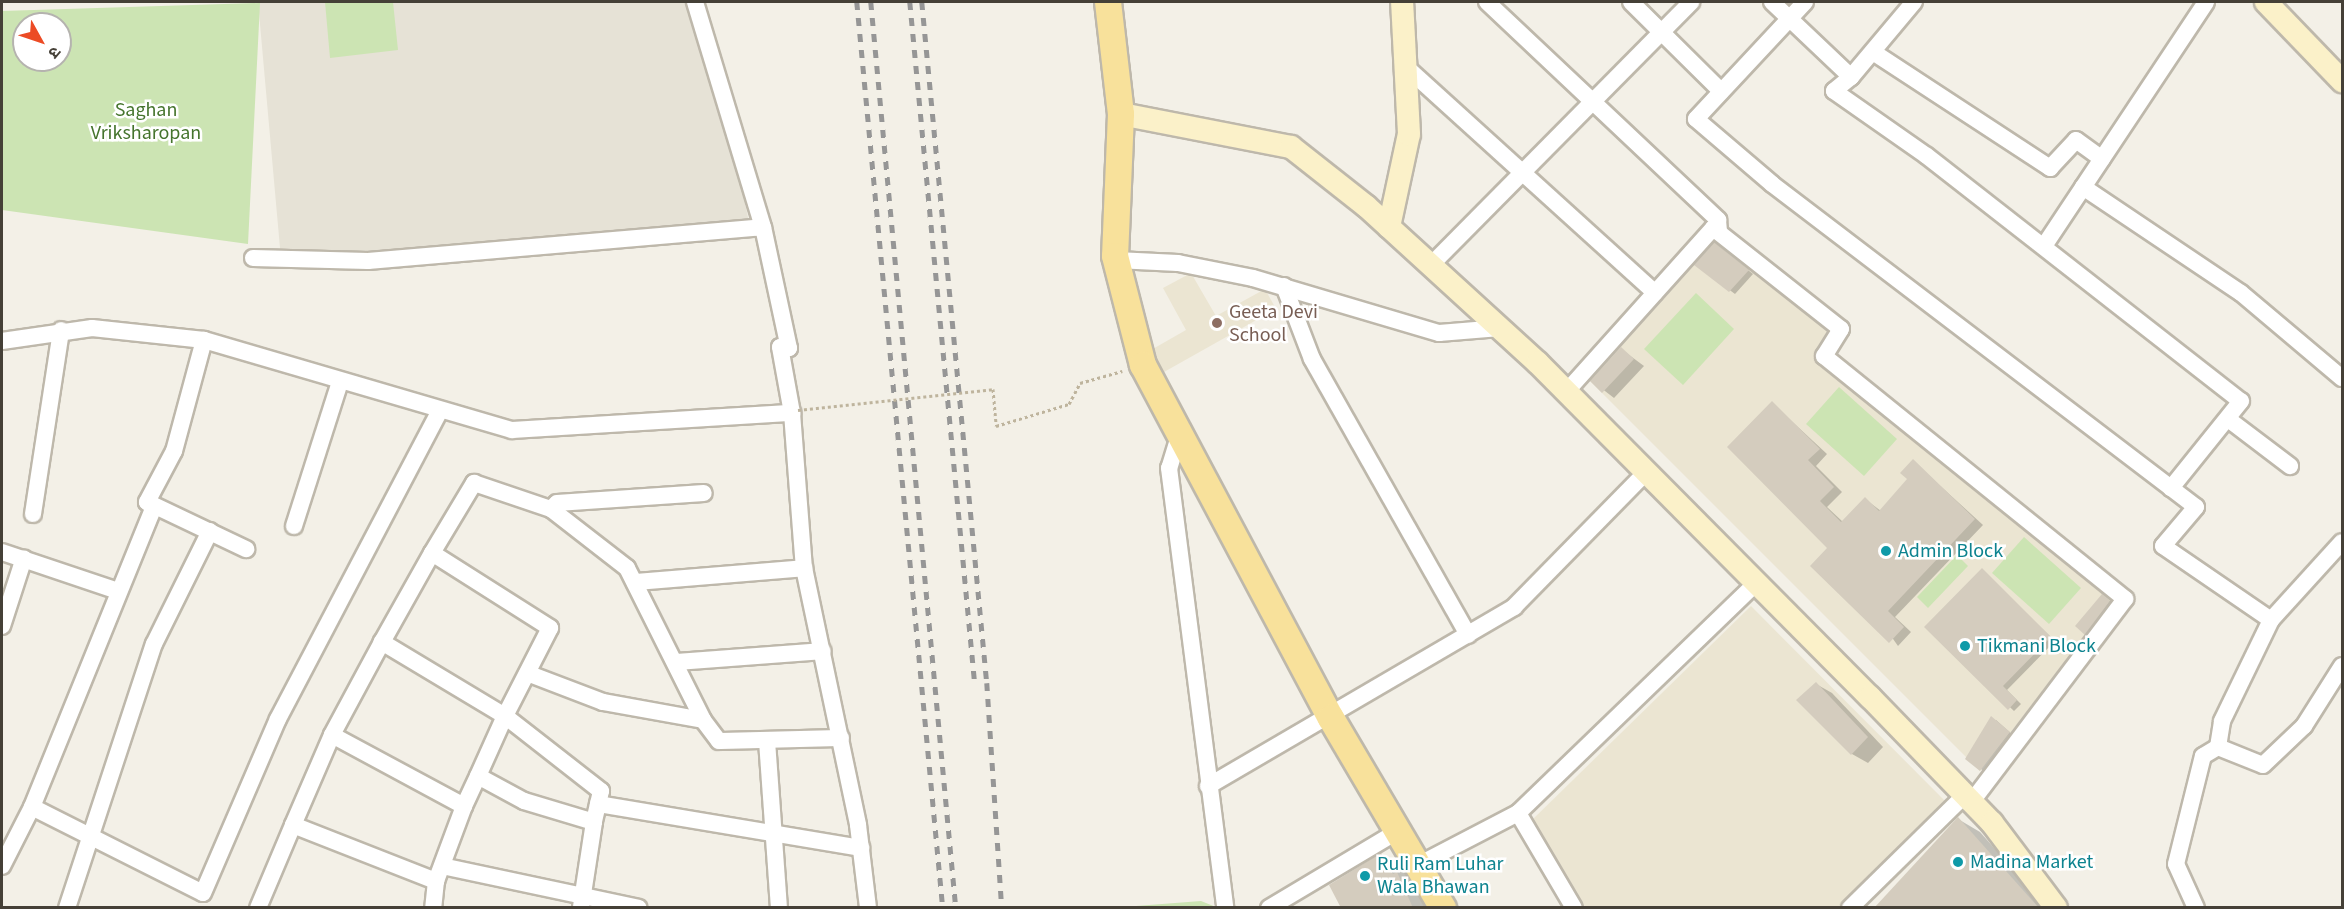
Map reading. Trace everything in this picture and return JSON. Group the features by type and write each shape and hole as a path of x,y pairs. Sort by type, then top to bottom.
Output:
{"main road":[{"path":"1108,2 1121,114 1116,260 1143,365 1331,718 1443,908"}],"street":[{"path":"695,2 763,227 789,348 780,347 795,411 804,568 841,738 861,848 868,908"},
{"path":"1389,227 1409,134 1402,2"},
{"path":"1487,2 1718,220 1719,232"},
{"path":"1630,2 1721,91"},
{"path":"1431,265 1524,174 1691,2"},
{"path":"1772,2 1851,77"},
{"path":"1805,2 1696,119 1772,184 2196,507 2163,546 2271,620"},
{"path":"2043,246 2206,2"},
{"path":"2266,2 2343,81"},
{"path":"1910,3 1873,52 1851,77 1834,91 2043,246 2241,401 2171,488"},
{"path":"1873,52 2050,168 2076,140 2102,159"},
{"path":"1406,67 1655,293"},
{"path":"1121,114 1291,147 1389,227 1500,328 1647,471 1967,801 1992,823 2056,908"},
{"path":"2083,187 2241,293 2343,378"},
{"path":"252,258 368,261 763,227"},
{"path":"1566,392 1713,228 1841,329 1824,356 2125,599 1967,801 1850,908"},
{"path":"1116,260 1178,263 1284,286 1439,333 1500,328"},
{"path":"1284,286 1312,359 1468,635"},
{"path":"2,341 61,330 204,340 340,382 512,430 795,411"},
{"path":"33,514 61,330"},
{"path":"204,340 174,451 147,502 246,549"},
{"path":"294,526 340,382"},
{"path":"32,807 203,894 278,719 440,411"},
{"path":"2228,419 2290,466"},
{"path":"1180,433 1169,468 1225,908"},
{"path":"1208,786 1331,718 1514,607 1647,471"},
{"path":"258,908 332,735 432,553 474,483 551,509 627,568 678,662 703,720 719,741 841,738"},
{"path":"551,509 556,503 704,493"},
{"path":"2,866 32,807 154,506"},
{"path":"67,908 154,644 210,531"},
{"path":"2218,747 2222,721 2271,620 2343,542"},
{"path":"2,552 118,591"},
{"path":"432,553 550,628 505,716 464,806 439,873 433,908"},
{"path":"2,626 24,558"},
{"path":"635,582 804,568"},
{"path":"1418,865 1518,813 1755,584"},
{"path":"382,642 505,716 601,791 581,902"},
{"path":"678,662 823,651"},
{"path":"2218,747 2263,765 2304,726 2343,666"},
{"path":"527,673 603,702 703,720"},
{"path":"332,735 464,806"},
{"path":"767,741 776,834 779,908"},
{"path":"2196,908 2176,864 2203,756 2218,747"},
{"path":"478,776 524,801 594,822"},
{"path":"598,804 861,848"},
{"path":"1518,813 1574,908"},
{"path":"293,825 439,873 581,902 639,908"},
{"path":"1269,908 1398,831"}],"path":[{"path":"795,411 993,389 996,426 1069,404 1080,383 1143,365"}],"shaded area":[{"path":"258,2 704,2 752,237 423,257 281,259"},
{"path":"1713,237 1835,328 1815,354 2114,601 1980,771 1586,377"},
{"name":"Geeta Devi School","path":"1191,273 1216,316 1265,289 1276,309 1164,372 1151,350 1186,330 1163,288"},
{"path":"1751,606 1946,802 1837,908 1585,907 1531,821"}],"green space":[{"path":"325,2 393,2 398,50 330,58"},
{"name":"Saghan Vriksharopan","path":"260,3 248,244 2,210 2,11"},
{"path":"1696,293 1734,329 1683,385 1644,349"},
{"path":"1839,387 1897,439 1864,476 1806,424"},
{"path":"2024,537 2081,588 2049,624 1992,573"},
{"path":"1957,555 1968,566 1928,608 1917,597"},
{"path":"1201,901 1216,907 1123,907"}],"building":[{"path":"1714,242 1749,270 1729,292 1694,265"},
{"path":"1621,347 1634,359 1602,393 1590,381"},
{"path":"1772,401 1820,449 1808,460 1834,487 1820,501 1841,522 1865,497 1879,511 1907,479 1900,473 1913,459 1975,519 1888,611 1904,627 1889,643 1810,566 1827,548 1727,447"},
{"path":"1982,568 2051,637 2003,686 2017,700 2008,710 1924,627"},
{"path":"2102,594 2110,601 2085,635 2075,626"},
{"path":"1816,682 1868,737 1851,755 1796,700"},
{"path":"1991,716 2010,732 1980,771 1965,759"},
{"name":"Madina Market","path":"1958,817 2039,908 1874,908"},
{"name":"Ruli Ram Luhar Wala Bhawan","path":"1381,853 1393,874 1397,872 1413,908 1341,908 1329,885"}],"railway":[{"path":"857,2 943,908"},
{"path":"871,2 956,908"},
{"path":"910,2 975,684"},
{"path":"922,2 987,683 1002,908"}],"place":[{"name":"Geeta Devi School","path":"1217,323"},
{"name":"Admin Block","path":"1886,551"},
{"name":"Tikmani Block","path":"1965,646"},
{"name":"Madina Market","path":"1958,862"},
{"name":"Ruli Ram Luhar Wala Bhawan","path":"1365,876"}]}
